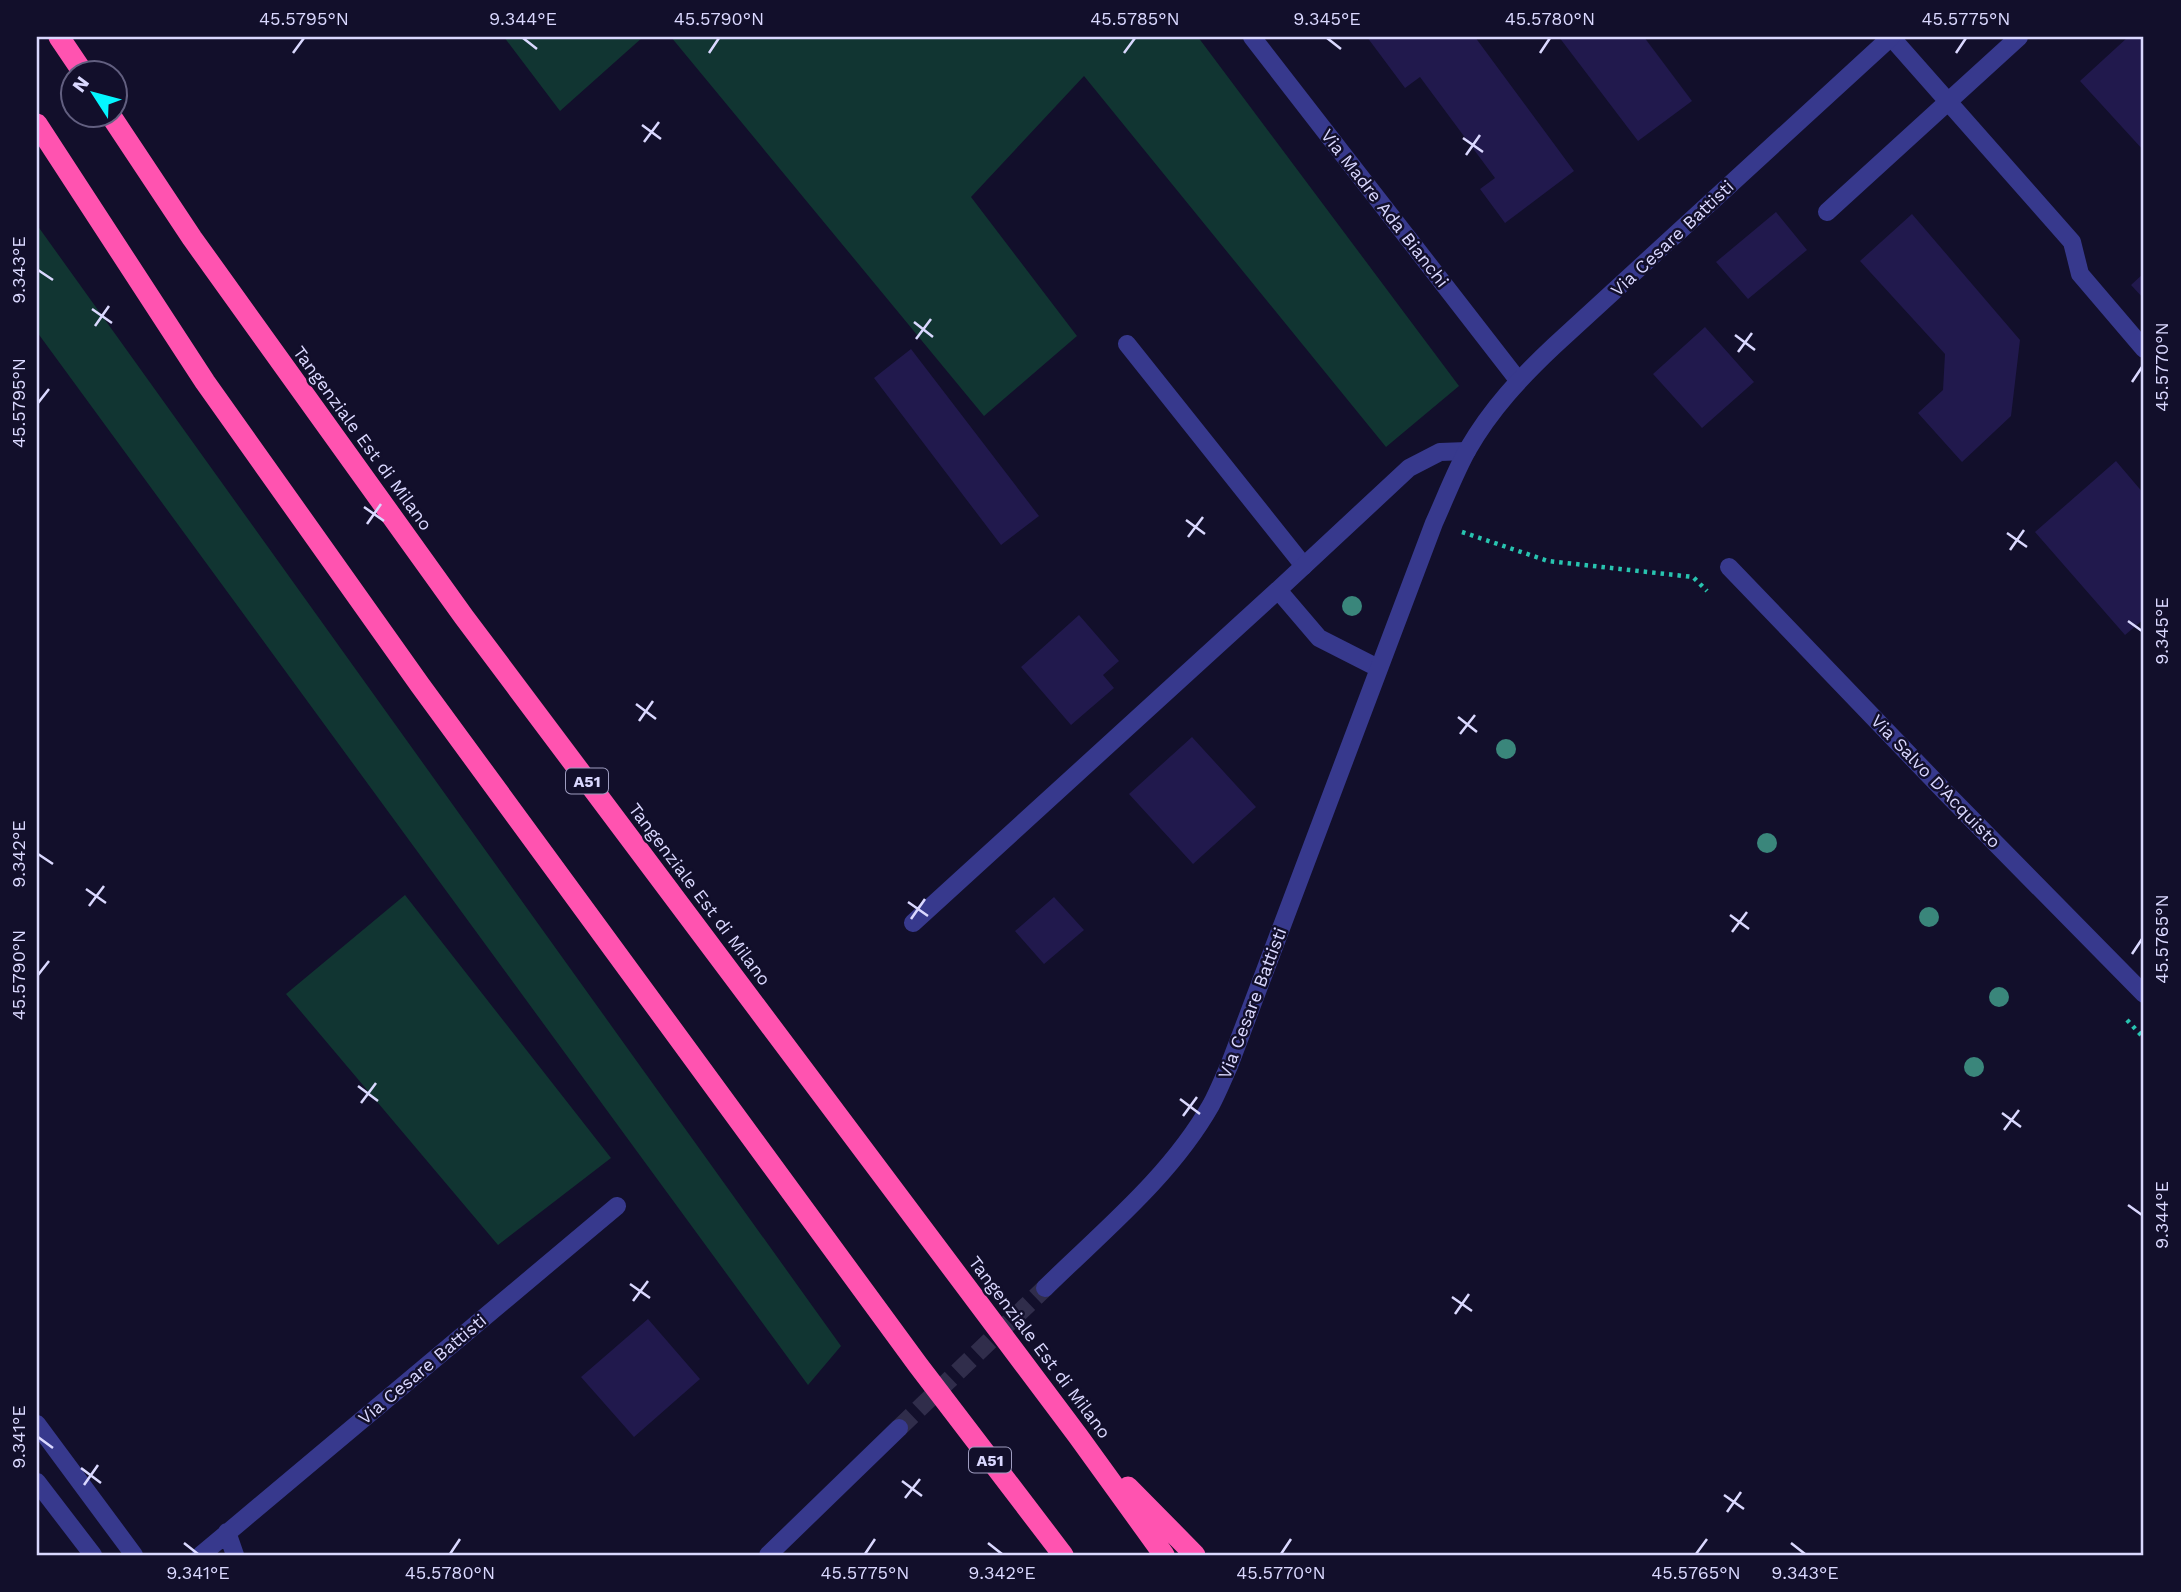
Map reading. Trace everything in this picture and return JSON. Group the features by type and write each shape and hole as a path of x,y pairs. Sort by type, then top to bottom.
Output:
{"highway":[{"path":"60,37 74,60"},
{"name":"A51","path":"37,124 205,382 420,685 918,1365 1063,1555"},
{"name":"Tangenziale Est di Milano","path":"120,130 192,238 464,617 1078,1436 1164,1555"},
{"path":"918,1365 989,1473 1048,1555"},
{"path":"1078,1436 1195,1555"}],"street":[{"name":"Via Madre Ada Bianchi","path":"1252,37 1518,380"},
{"name":"Via Cesare Battisti","path":"1045,1288 1149,1187 1181,1149 1211,1105 1229,1066 1434,523 1467,451 1489,416 1518,380 1891,37"},
{"path":"1891,37 2072,242 2080,274 2144,349"},
{"path":"1827,212 2019,37"},
{"path":"1127,344 1304,566"},
{"path":"913,923 1409,468 1440,452 1467,451"},
{"name":"Via Salvo D'Acquisto","path":"1729,567 2144,994"},
{"path":"1278,590 1319,638 1378,668"},
{"name":"Via Cesare Battisti","path":"201,1555 617,1206"},
{"path":"37,1424 134,1555"},
{"path":"768,1555 899,1428"},
{"path":"37,1482 93,1555"},
{"path":"228,1532 234,1555"}],"path":[{"path":"1434,523 1548,561 1693,577 1713,597"},
{"path":"2125,1018 2144,1038"}],"green space":[{"path":"504,37 643,37 560,111"},
{"path":"671,37 1198,37 1459,386 1386,447 1084,76 971,197 1077,336 984,416"},
{"path":"37,225 841,1346 808,1385 37,332"},
{"path":"405,895 611,1158 498,1245 286,994"}],"building":[{"path":"1367,37 1475,37 1574,171 1505,223 1480,189 1495,178 1420,77 1405,88"},
{"path":"1559,37 1644,37 1692,101 1638,141"},
{"path":"2128,37 2144,37 2144,151 2080,81"},
{"path":"1776,212 1807,250 1748,299 1716,262"},
{"path":"1912,214 2020,340 2011,416 1962,462 1918,413 1943,390 1945,354 1860,261"},
{"path":"2144,273 2144,299 2131,285"},
{"path":"1705,327 1754,382 1702,428 1653,374"},
{"path":"911,349 1039,516 1001,545 874,378"},
{"path":"2116,461 2144,494 2144,619 2125,635 2035,532"},
{"path":"1079,615 1119,661 1103,675 1114,688 1071,725 1021,667"},
{"path":"1192,737 1256,807 1193,864 1129,794"},
{"path":"1054,897 1084,930 1044,964 1015,931"},
{"path":"648,1319 700,1379 634,1437 581,1377"}],"tunnel":[{"path":"899,1428 1045,1288"}]}
